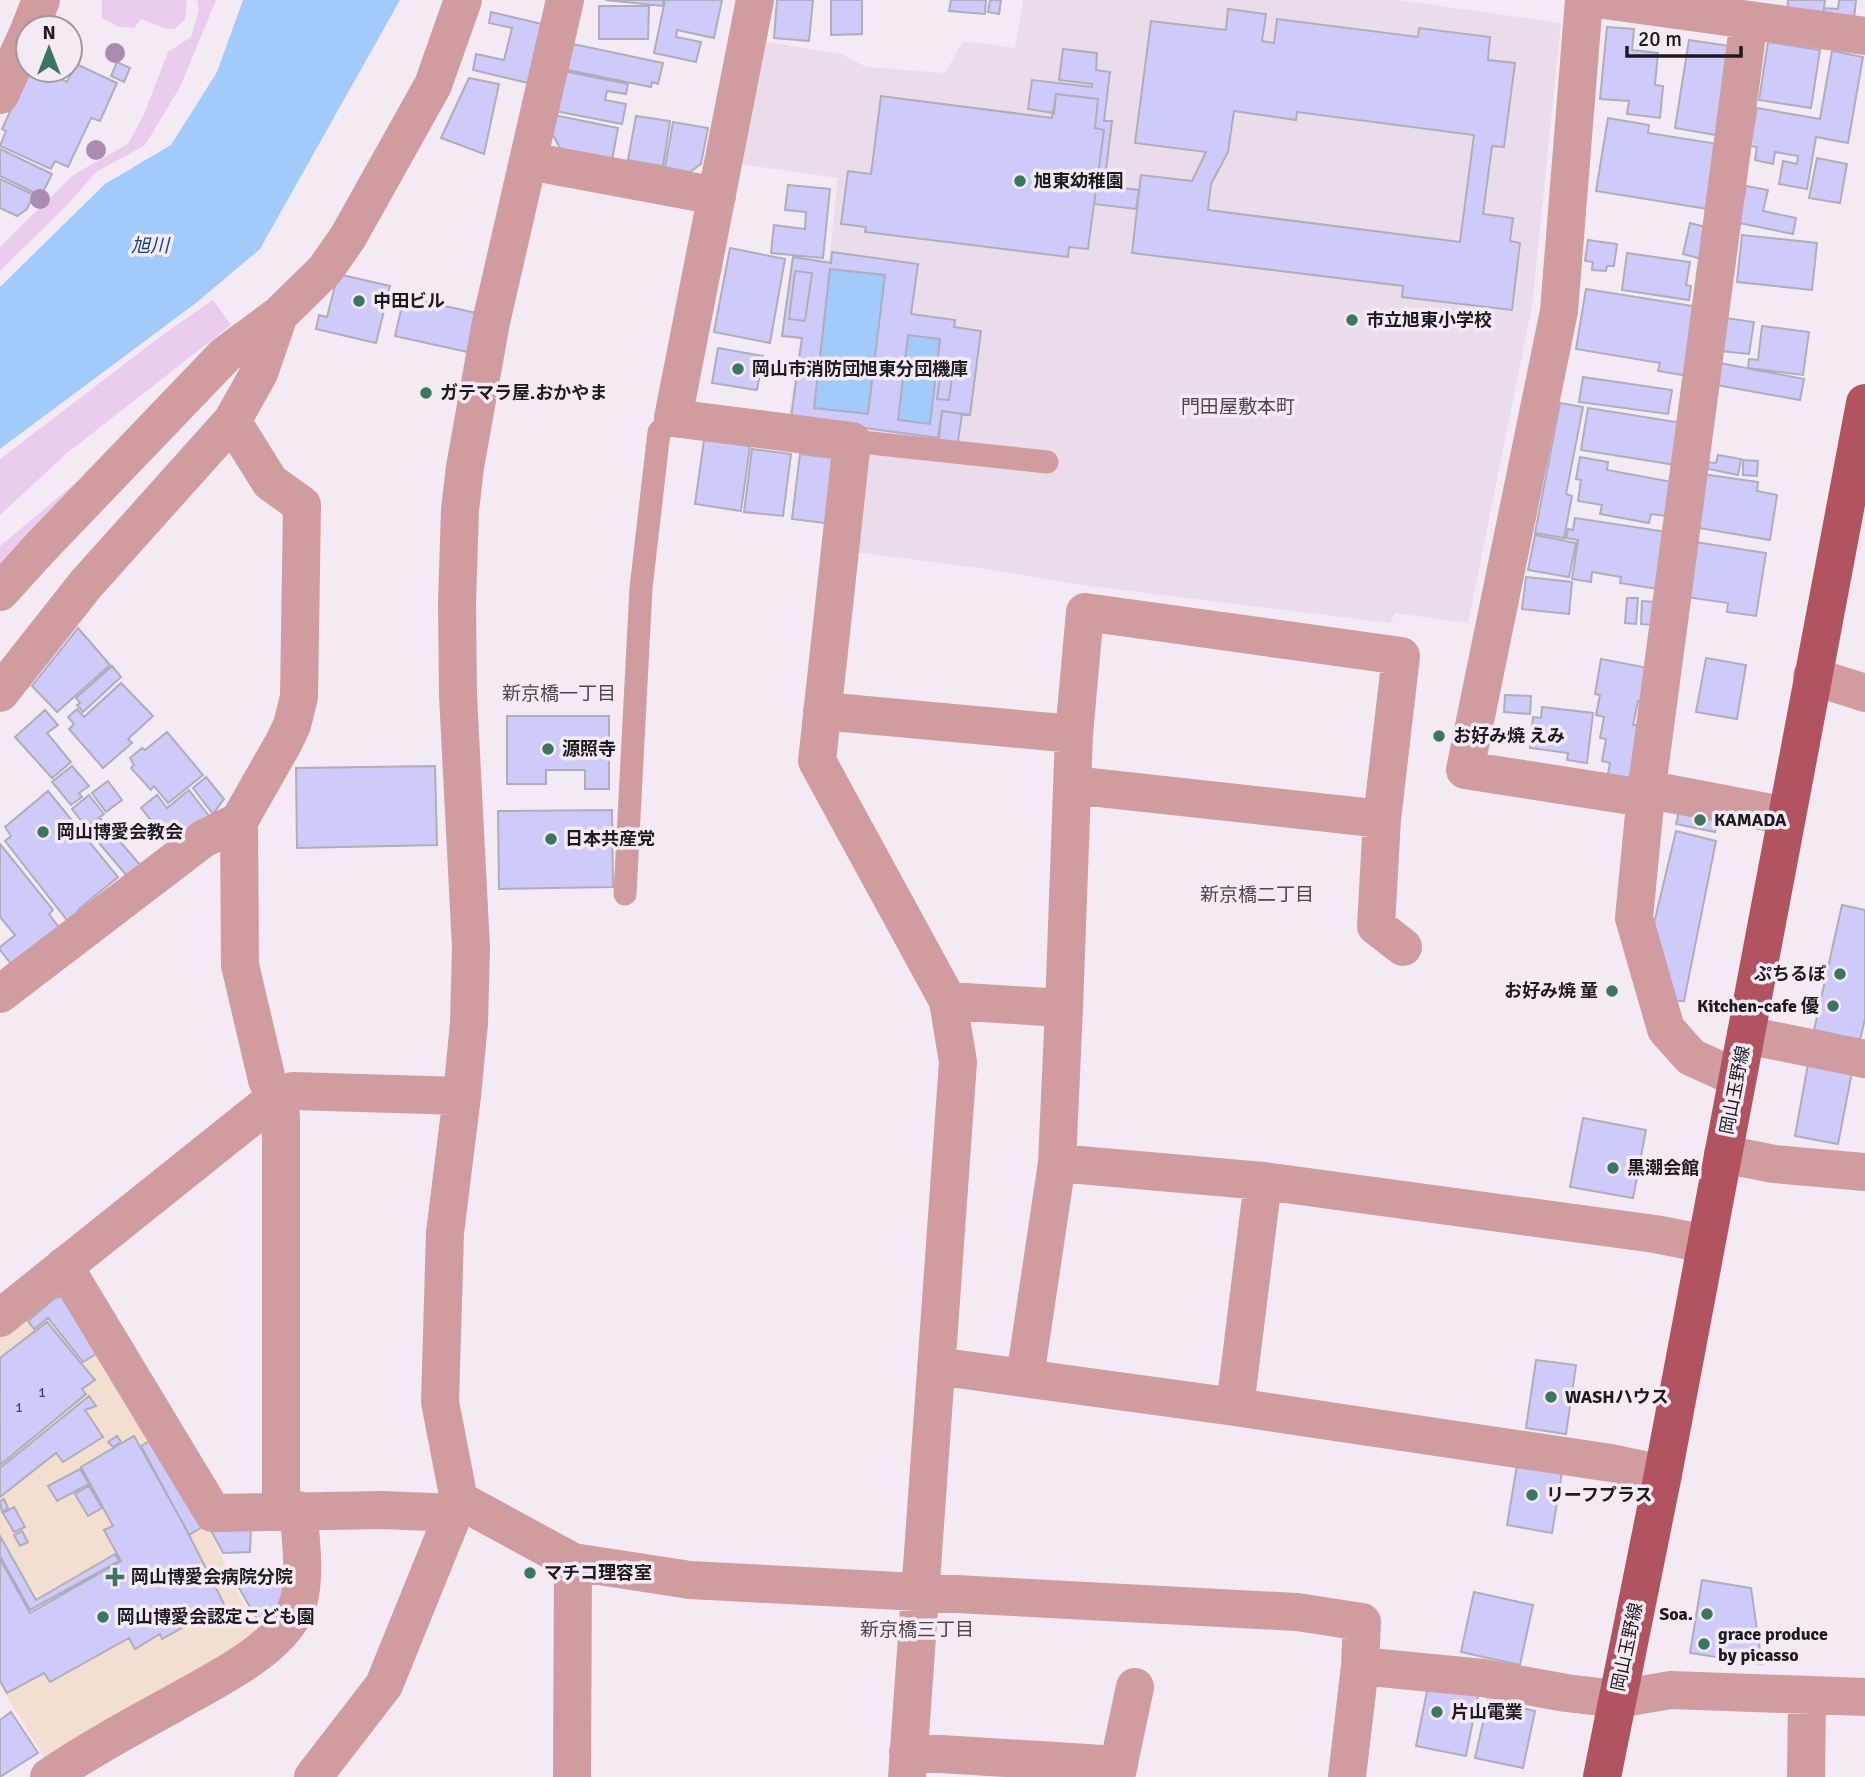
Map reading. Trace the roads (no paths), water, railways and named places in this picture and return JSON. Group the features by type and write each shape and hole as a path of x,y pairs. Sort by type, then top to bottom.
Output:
{"main road":[{"name":"岡山玉野線","path":"1602,1777 1663,1474 1865,403"}],"street":[{"path":"0,592 225,355 279,315 325,270 354,226 433,85 463,0"},
{"path":"313,1777 384,1685 456,1506 440,1402 444,1233 462,1096 471,948 458,695 460,510 491,322 565,0"},
{"path":"755,0 673,418 852,441 817,761 948,1001 958,1062 907,1765 1117,1771 1135,1687"},
{"path":"1584,0 1559,311 1465,769 1625,795 1666,793 1787,816"},
{"path":"1604,0 1865,36"},
{"path":"1737,1078 1691,1057 1666,1029 1634,918 1646,794 1749,20"},
{"path":"0,95 14,64"},
{"path":"529,161 717,196"},
{"path":"0,693 86,584 232,421 259,373 279,315"},
{"path":"49,1777 233,1669 266,1646 286,1626 296,1610 300,1587 302,1539 290,1510 281,1116 267,1080 240,965 239,821 284,742 292,725 299,697 302,505 270,482 232,421"},
{"path":"1025,1377 1057,1163 1074,734 1085,612 1401,656 1382,819 1376,926 1403,947"},
{"path":"1812,676 1865,693"},
{"path":"822,711 1074,734"},
{"path":"1072,785 1382,819"},
{"path":"0,994 202,839 239,821"},
{"path":"948,1001 1064,1008"},
{"path":"1746,1035 1865,1059"},
{"path":"0,1318 275,1098 293,1091 462,1096"},
{"path":"1723,1154 1774,1164 1865,1172"},
{"path":"1057,1163 1263,1181 1655,1234 1706,1244"},
{"path":"1235,1407 1263,1181"},
{"path":"64,1266 214,1513 456,1506 573,1562 690,1580 1297,1612 1362,1622 1360,1666 1347,1777"},
{"path":"936,1366 1235,1407 1611,1463 1663,1474"},
{"path":"572,1777 573,1562"},
{"path":"1360,1666 1483,1678 1617,1699 1671,1690 1865,1697"},
{"path":"1806,1777 1807,1695"}],"lane":[{"path":"625,894 641,587 659,432 673,418"},
{"path":"852,441 1047,462"}],"water":[{"name":"旭川","path":"243,0 400,0 260,249 196,303 0,449 0,287 105,184 171,145 217,72"},
{"path":"830,269 885,275 868,414 814,408"},
{"path":"908,335 940,339 930,424 898,420"}],"place":[{"name":"旭東幼稚園","path":"1020,181"},
{"name":"中田ビル","path":"359,301"},
{"name":"市立旭東小学校","path":"1352,320"},
{"name":"岡山市消防団旭東分団機庫","path":"738,369"},
{"name":"ガテマラ屋.おかやま","path":"426,393"},
{"name":"お好み焼 えみ","path":"1439,736"},
{"name":"源照寺","path":"548,749"},
{"name":"KAMADA","path":"1700,820"},
{"name":"岡山博愛会教会","path":"43,832"},
{"name":"日本共産党","path":"551,839"},
{"name":"ぷちるぽ","path":"1840,974"},
{"name":"お好み焼 童","path":"1612,991"},
{"name":"Kitchen-cafe 優","path":"1833,1006"},
{"name":"黒潮会館","path":"1613,1168"},
{"name":"WASHハウス","path":"1551,1397"},
{"name":"リーフプラス","path":"1532,1495"},
{"name":"マチコ理容室","path":"530,1573"},
{"name":"岡山博愛会病院分院","path":"115,1577"},
{"name":"Soa.","path":"1707,1614"},
{"name":"岡山博愛会認定こども園","path":"103,1617"},
{"name":"grace produce by picasso","path":"1704,1644"},
{"name":"片山電業","path":"1437,1712"}],"district":[{"name":"門田屋敷本町","path":"1238,406"},
{"name":"新京橋一丁目","path":"559,693"},
{"name":"新京橋二丁目","path":"1257,894"},
{"name":"新京橋三丁目","path":"917,1629"}]}
